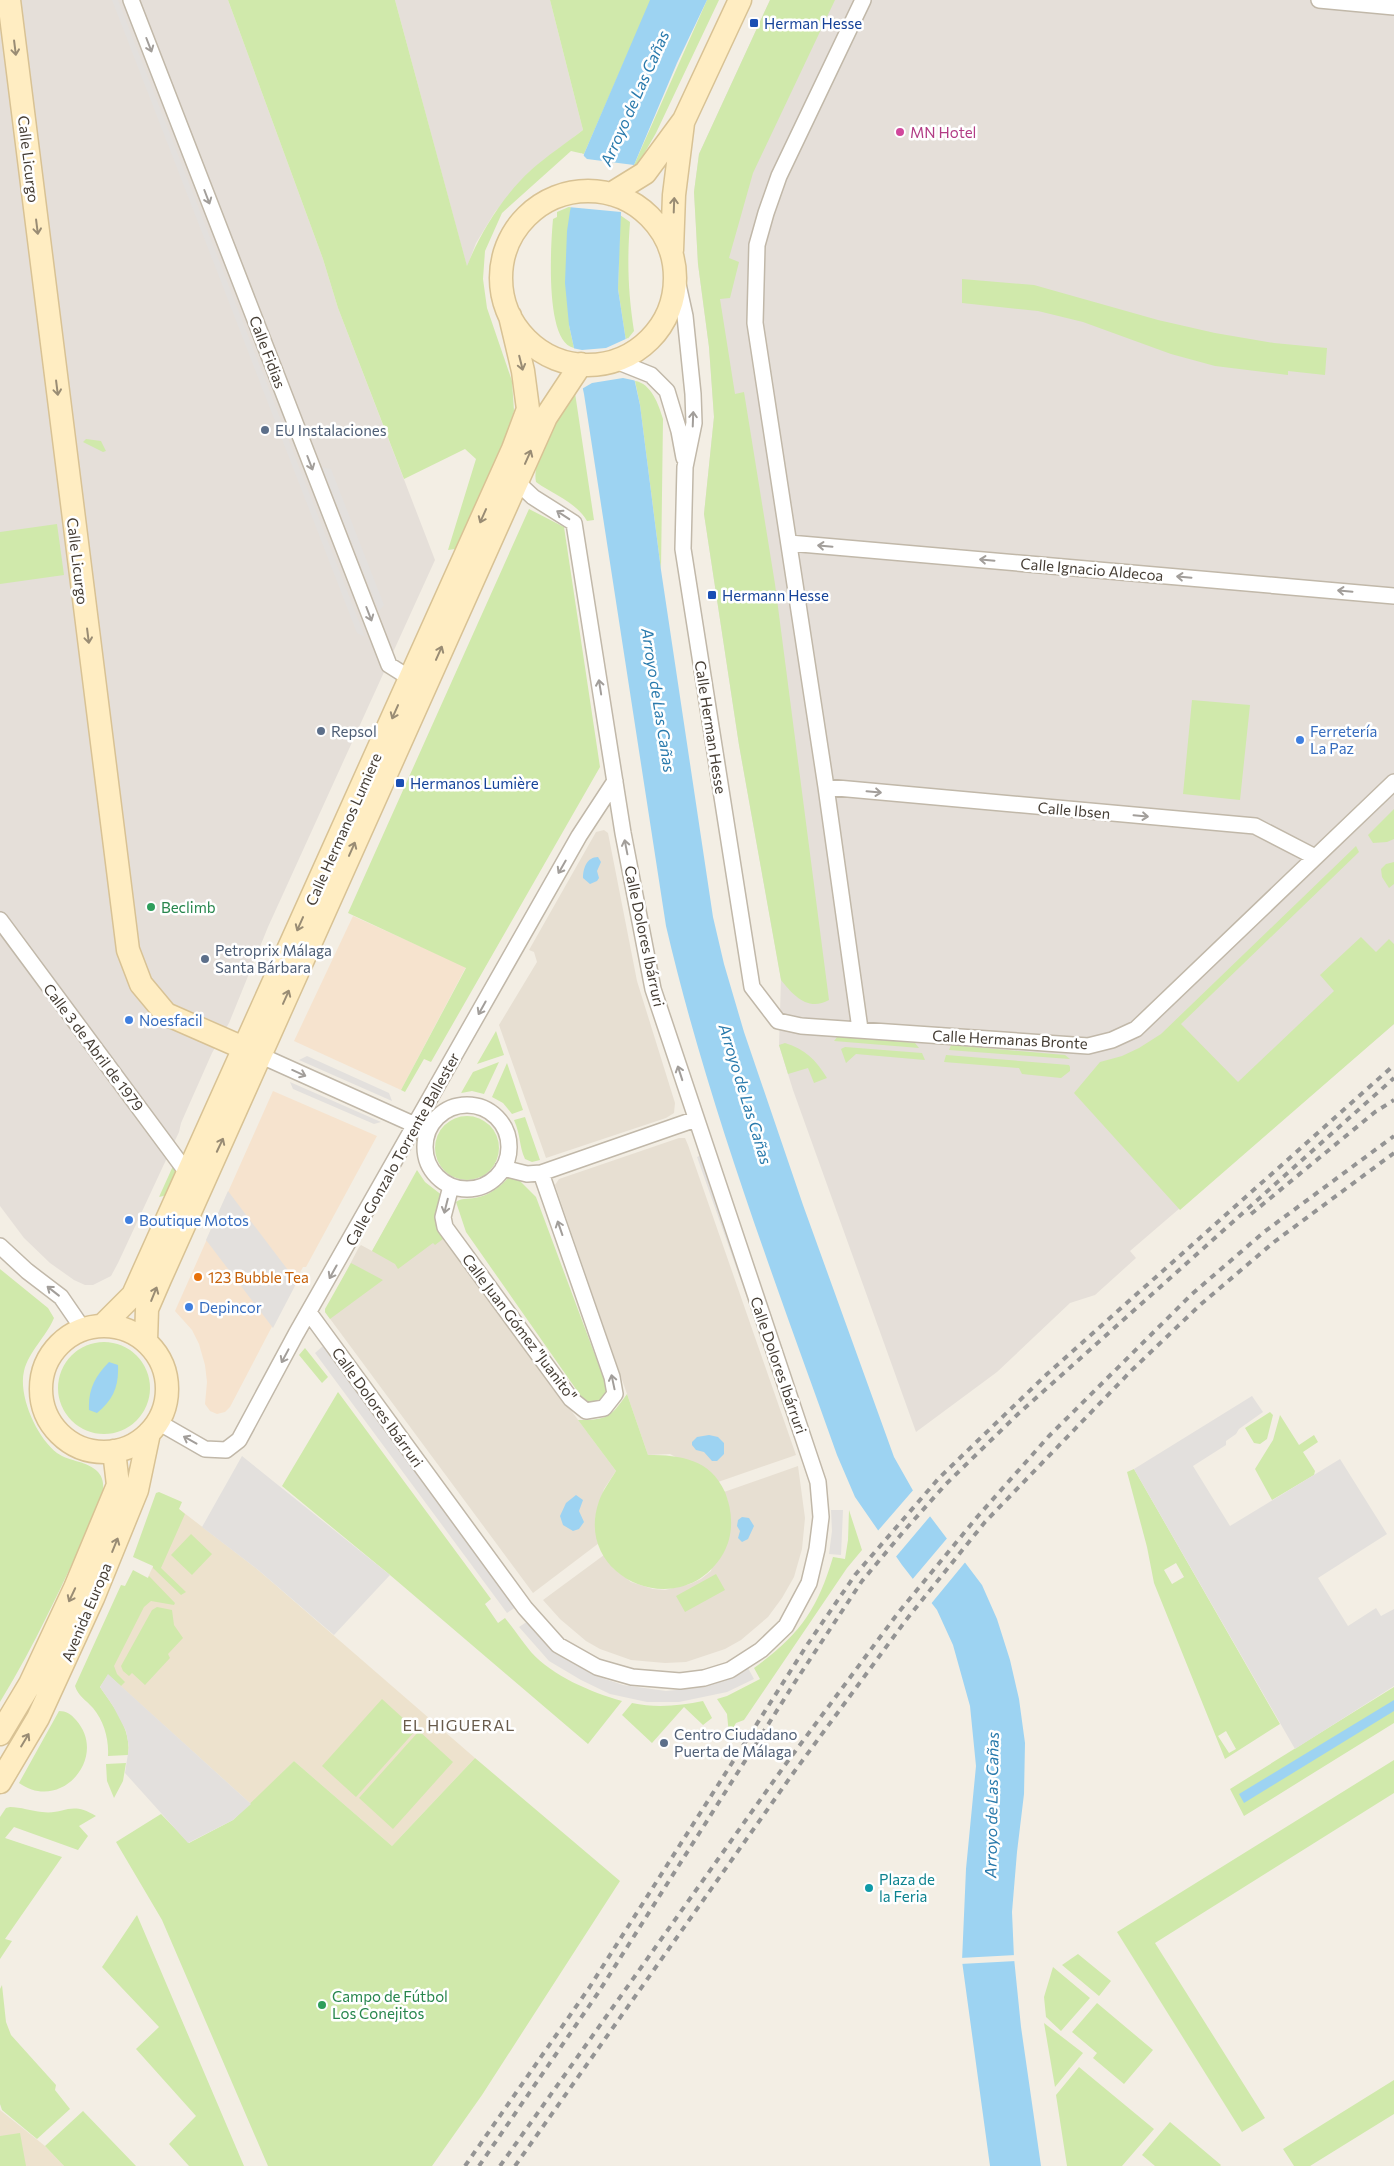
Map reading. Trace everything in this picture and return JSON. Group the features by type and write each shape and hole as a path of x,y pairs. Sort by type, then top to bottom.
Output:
{"main road":[{"name":"Calle Licurgo","path":"9,0 128,950 141,984 166,1014 253,1052"},
{"name":"Calle Herman Hesse","path":"621,192 645,173 684,120 740,0"},
{"name":"Calle Herman Hesse","path":"673,260 674,195 684,120"},
{"path":"568,192 621,192 651,216 664,232 673,260 675,290 669,313 656,335 629,361 575,368 540,351 524,337 510,316 504,298 501,276 508,247 513,234 530,211 556,196 568,192"},
{"name":"Calle Hermanos Lumiere","path":"146,1341 145,1332 148,1310 253,1052 417,683 528,409 523,371 510,316"},
{"name":"Calle Hermanos Lumiere","path":"417,683 517,482 546,417 575,368"},
{"name":"Calle Hermanos Lumiere","path":"93,1328 134,1296 188,1174 253,1052"},
{"path":"93,1328 126,1330 146,1341 164,1368 167,1386 165,1405 153,1427 133,1445 114,1451 98,1452 82,1448 66,1440 51,1424 42,1402 41,1380 49,1358 63,1340 93,1328"},
{"name":"Avenida Europa","path":"0,1782 38,1718 93,1598 137,1490 153,1427"},
{"name":"Avenida Europa","path":"0,1734 30,1684 75,1588 118,1485 114,1451"}],"street":[{"name":"Calle Fidias","path":"131,0 389,665 417,683"},
{"path":"860,1029 826,787 755,323 757,245 766,213 779,176 863,0"},
{"path":"1319,0 1394,7"},
{"name":"Calle Herman Hesse","path":"673,260 685,316 693,394 694,423 685,467"},
{"name":"Calle Herman Hesse","path":"629,361 651,375 666,390 679,431 685,467 684,549 752,987"},
{"name":"Calle Dolores Ibárruri","path":"310,1314 522,1603 558,1645 597,1667 632,1677 680,1681 704,1678 730,1670 760,1650 786,1626 808,1583 816,1549 821,1517 818,1482 653,989 615,780 574,523 534,497 517,482"},
{"name":"Calle Ignacio Aldecoa","path":"789,543 1394,596"},
{"name":"Calle Gonzalo Torrente Ballester","path":"153,1427 205,1449 226,1450 239,1440 296,1334 310,1314 422,1127 579,836 615,780"},
{"name":"Calle Hermanas Bronte","path":"752,987 778,1021 801,1026 1088,1046 1112,1040 1136,1029 1394,782"},
{"name":"Calle Ibsen","path":"826,787 1255,826 1315,857"},
{"name":"Calle 3 de Abril de 1979","path":"0,920 188,1174"},
{"path":"253,1052 422,1127"},
{"path":"470,1104 490,1111 502,1123 507,1134 509,1151 504,1168 496,1178 486,1185 463,1189 451,1186 439,1179 430,1168 425,1156 422,1127 458,1105 470,1104"},
{"path":"504,1168 527,1174 541,1173 696,1119"},
{"name":"Calle Juan Gómez \"Juanito\"","path":"451,1186 443,1217 445,1227 571,1399 586,1412 604,1408 615,1394 612,1377 541,1173"},
{"path":"0,1246 93,1328"}],"shaded area":[{"path":"0,0 228,0 323,259 338,308 435,560 268,927 229,1023 212,1053 181,1123 179,1132 118,1263 111,1276 93,1285 85,1285 74,1280 50,1263 24,1238 0,1206"},
{"path":"112,0 118,0 365,637 357,633"},
{"path":"395,0 550,0 583,130 530,171 495,212 476,243 467,267"},
{"path":"770,0 1394,0 1394,1024 1130,1251 1136,1258 1095,1295 1070,1303 997,1372 916,1432 793,1090 779,1045 781,979 739,745 704,514 714,417 709,347 698,264 694,192 699,154"},
{"path":"322,467 331,469 384,605 379,611"},
{"path":"604,830 608,833 637,981 675,1103 674,1113 666,1118 546,1158 499,1025 537,962 534,952 529,950 596,832"},
{"path":"353,916 466,967 401,1090 294,1041"},
{"path":"307,1056 389,1093 392,1101 299,1060"},
{"path":"290,1082 381,1122 374,1124 293,1089"},
{"path":"273,1091 377,1136 306,1267 303,1267 230,1407 225,1412 217,1414 210,1411 205,1404 207,1382 205,1365 199,1344 192,1330 175,1311"},
{"path":"679,1138 685,1138 688,1145 796,1455 718,1482 716,1478 670,1454 648,1455 555,1185 559,1179"},
{"path":"702,1155 797,1439 697,1157"},
{"path":"407,1189 616,1471 604,1489 596,1514 595,1527 599,1543 533,1593 325,1312 359,1247 361,1245 372,1251"},
{"path":"228,1191 297,1282 273,1328 206,1240"},
{"path":"323,1346 516,1607 507,1613 315,1353"},
{"path":"1252,1396 1263,1412 1239,1429 1236,1434 1226,1441 1226,1445 1193,1466 1230,1526 1340,1459 1387,1534 1318,1578 1348,1626 1376,1608 1381,1616 1394,1609 1394,1686 1295,1749 1134,1469"},
{"path":"242,1456 390,1575 334,1635 257,1569 202,1527"},
{"path":"798,1466 805,1518 802,1549 794,1577 768,1617 741,1640 725,1649 686,1662 665,1663 631,1660 600,1649 586,1641 560,1619 543,1600 604,1555 613,1568 631,1582 653,1589 665,1590 690,1584 701,1579 711,1571 728,1501 724,1492"},
{"path":"179,1509 257,1569 475,1758 392,1846 294,1761 251,1804 105,1672"},
{"path":"831,1510 843,1510 841,1555 829,1554 832,1531"},
{"path":"528,1621 556,1651 571,1662 599,1677 623,1685 666,1691 696,1688 723,1681 748,1668 754,1679 727,1692 679,1702 647,1702 610,1694 549,1661 519,1627"},
{"path":"108,1674 251,1804 233,1820 188,1843 125,1773 129,1747 126,1731 113,1706 100,1687"},
{"path":"0,2110 45,2146 64,2166 0,2166"}],"green space":[{"path":"228,0 395,0 467,266 486,227 511,191 531,170 583,130 550,0 651,0 584,154 571,151 502,213 485,251 483,279 487,308 512,381 514,411 505,438 455,549 448,550 476,459 465,449 404,479 338,308 323,259"},
{"path":"707,0 719,0 656,133 637,166 634,165"},
{"path":"770,0 835,0 753,173 729,258 739,262 730,298 720,299 735,394 744,392 775,584 829,1000 814,1004 808,1003 796,996 781,980 739,745 704,514 714,417 709,347 698,264 694,192 699,154"},
{"path":"571,206 569,325 574,348 564,342 558,329 554,311 551,269 553,219 557,217 557,212"},
{"path":"620,215 630,222 629,277 634,331 626,341 618,289"},
{"path":"962,279 1034,285 1158,320 1215,333 1274,343 1327,348 1325,375 1288,371 1288,375 1215,366 1171,354 1083,322 1038,311 962,303"},
{"path":"635,381 650,390 657,401 663,419 661,570 640,405"},
{"path":"575,393 594,520 587,521 571,504 536,482 536,472 542,448 555,423"},
{"path":"86,439 101,441 106,451 103,452 83,442"},
{"path":"529,509 564,527 600,767 431,1062 424,1059 405,1092 401,1090 466,968 348,913"},
{"path":"57,524 64,575 0,584 0,532"},
{"path":"1192,700 1250,705 1240,800 1183,794"},
{"path":"1394,809 1394,839 1387,842 1373,843 1368,835"},
{"path":"1356,846 1359,852 1181,1024 1238,1082 1334,991 1320,975 1361,937 1376,952 1389,939 1394,944 1394,1024 1180,1210 1074,1093 1100,1062 1122,1056 1161,1034"},
{"path":"1394,862 1394,884 1389,888 1382,877 1381,869 1386,864"},
{"path":"496,1031 504,1055 477,1064"},
{"path":"838,1036 915,1043 919,1048 834,1041"},
{"path":"785,1043 798,1048 809,1056 827,1078 814,1083 808,1068 788,1074 779,1045"},
{"path":"951,1045 1065,1055 1070,1059 949,1050"},
{"path":"845,1047 922,1053 925,1060 856,1054 846,1063 841,1049"},
{"path":"946,1055 1069,1065 1070,1071 1061,1078 1022,1074 1019,1068 944,1062"},
{"path":"499,1062 484,1094 472,1091 461,1093 473,1072"},
{"path":"507,1063 523,1110 512,1114 503,1103 492,1097"},
{"path":"467,1116 485,1122 493,1130 499,1148 493,1166 485,1174 467,1180 449,1174 441,1166 435,1148 441,1130 449,1122"},
{"path":"525,1117 540,1160 532,1162 525,1159 514,1120"},
{"path":"173,1166 176,1174 171,1194 159,1197"},
{"path":"417,1170 425,1182 443,1196 439,1208 437,1229 443,1239 435,1245 433,1243 398,1269 395,1264 372,1251"},
{"path":"509,1177 518,1179 536,1197 608,1390 605,1398 595,1404 585,1402 466,1232 456,1202 488,1194"},
{"path":"351,1263 383,1280 330,1319 325,1309"},
{"path":"0,1269 48,1308 54,1318 26,1364 24,1371 24,1392 31,1416 43,1437 57,1453 94,1468 98,1472 103,1481 103,1498 54,1602 0,1702"},
{"path":"95,1342 113,1342 130,1349 143,1362 150,1379 150,1397 143,1414 130,1427 113,1434 95,1434 78,1427 65,1414 58,1397 58,1379 65,1362 78,1349"},
{"path":"305,1348 328,1377 322,1383 299,1355"},
{"path":"338,1392 491,1599 485,1604 498,1623 505,1618 531,1652 561,1676 597,1693 622,1701 588,1744 390,1575 282,1486"},
{"path":"627,1394 648,1455 683,1458 703,1466 719,1481 728,1500 731,1515 731,1531 727,1547 705,1575 682,1586 658,1589 635,1583 615,1570 601,1552 595,1528 599,1501 616,1471 578,1420 607,1416 612,1413"},
{"path":"1270,1412 1273,1415 1267,1439 1260,1444 1254,1443 1245,1428"},
{"path":"1280,1415 1299,1445 1314,1435 1318,1442 1303,1452 1315,1471 1314,1475 1272,1500 1255,1469 1273,1440"},
{"path":"1134,1469 1280,1724 1225,1759 1154,1583 1147,1547 1127,1472","holes":["1176,1563 1184,1577 1172,1584 1164,1570","1226,1731 1236,1749 1229,1753 1218,1736"]},
{"path":"159,1492 182,1502 179,1509 185,1514 161,1568 186,1592 181,1595 153,1566 133,1557 156,1493"},
{"path":"849,1510 862,1550 847,1568 744,1720 736,1723 729,1735 727,1714 717,1699 760,1679 754,1668 795,1633 813,1607 833,1557 845,1559"},
{"path":"191,1534 212,1554 192,1575 171,1555"},
{"path":"133,1570 148,1578 149,1576 175,1603 174,1605 151,1601 144,1607 114,1666 117,1674 125,1682 121,1686 108,1675 100,1687 121,1719 129,1746 128,1755 108,1756 108,1743 103,1724 75,1686 121,1585 125,1586"},
{"path":"716,1574 725,1590 685,1612 676,1596"},
{"path":"157,1607 172,1610 174,1625 183,1638 168,1654 170,1658 145,1685 132,1673 129,1676 123,1671 121,1666 152,1610"},
{"path":"1394,1687 1394,1723 1244,1816 1230,1789"},
{"path":"382,1699 416,1730 356,1797 322,1766"},
{"path":"703,1701 712,1718 703,1725 684,1707 652,1743 622,1715 632,1703 668,1706"},
{"path":"59,1711 66,1712 72,1716 85,1735 87,1750 84,1764 76,1777 64,1786 50,1791 35,1790 19,1783"},
{"path":"419,1731 453,1762 393,1829 359,1798"},
{"name":"Campo de Fútbol Los Conejitos","path":"475,1758 620,1881 482,2095 432,2166 268,2166 162,1920 116,1842 161,1814 189,1843 233,1820 294,1761 392,1846"},
{"path":"1394,1760 1394,1793 1155,1943 1265,2118 1242,2132 1117,1932"},
{"path":"126,1763 123,1781 114,1798 107,1781 106,1764"},
{"path":"6,1808 50,1812 74,1808 87,1811 96,1816 79,1826 88,1836 78,1850 14,1827 5,1838 62,1857 5,1939 12,1941 0,1959 0,1817"},
{"path":"137,1915 244,2166 189,2166 169,2144 196,2116 136,2049 159,2027 102,1967"},
{"path":"1078,1954 1111,1981 1099,1996 1062,1965"},
{"path":"1053,1967 1090,1998 1061,2031 1046,2017 1044,1997"},
{"path":"2,1985 6,2022 11,2035 56,2085 55,2090 70,2109 37,2139 2,2110 0,2104 0,1989"},
{"path":"1097,2003 1153,2050 1124,2084 1093,2058 1097,2053 1072,2032"},
{"path":"1044,2023 1083,2053 1055,2087"},
{"path":"1079,2067 1154,2129 1122,2166 1067,2166 1056,2095"},
{"path":"1394,2080 1394,2114 1310,2166 1294,2166 1283,2149"},
{"path":"83,2111 136,2166 64,2166 45,2146"},
{"path":"1170,2122 1221,2165 1155,2166 1142,2155"},
{"path":"20,2133 26,2166 0,2166 0,2136"}],"water":[{"name":"Arroyo de Las Cañas","path":"650,0 707,0 677,63 634,165 621,212 618,289 626,341 640,405 661,570 713,917 724,964 744,1032 803,1205 894,1457 920,1503 982,1585 997,1619 1010,1660 1019,1699 1025,1743 1024,1794 1012,1912 1014,1958 1021,2027 1041,2166 990,2166 962,1961 966,1869 976,1766 970,1706 953,1645 937,1610 902,1565 855,1497 837,1455 722,1127 683,993 666,926 584,394 569,325 565,283 567,231 584,154"},
{"path":"598,857 601,862 597,871 599,878 590,884 583,878 584,870 588,861"},
{"path":"109,1362 118,1365 116,1386 111,1398 97,1413 89,1410 91,1390 96,1378"},
{"path":"709,1435 718,1437 724,1443 724,1454 717,1461 712,1461 704,1452 696,1450 692,1445 692,1442 697,1437"},
{"path":"576,1495 583,1500 579,1511 584,1522 579,1529 573,1531 563,1525 560,1516 566,1503"},
{"path":"742,1517 749,1518 754,1526 748,1539 742,1542 738,1538 740,1531 737,1526 738,1520"},
{"path":"1394,1700 1394,1711 1244,1803 1239,1794"}],"pier":[{"path":"581,153 587,159 634,165 621,212 568,207"},
{"path":"628,338 637,381 623,378 592,383 580,390 572,348 582,350 606,348"},
{"path":"915,1488 932,1514 894,1559 876,1533"},
{"path":"949,1536 967,1560 930,1605 911,1581"},
{"path":"1016,1955 1016,1961 960,1964 960,1958"}],"railway":[{"path":"465,2166 589,1988 807,1645 855,1575 939,1478 1047,1374 1394,1065"},
{"path":"479,2166 598,1993 795,1682 862,1581 904,1531 946,1484 1018,1414 1394,1078"},
{"path":"1251,1214 1375,1112 1394,1100"},
{"path":"500,2166 785,1765 898,1613 978,1516 1049,1436 1192,1294 1264,1232 1394,1136"},
{"path":"515,2166 794,1772 906,1620 985,1522 1132,1370 1200,1305 1274,1242 1394,1153"}],"place":[{"name":"Herman Hesse","path":"754,23"},
{"name":"MN Hotel","path":"900,132"},
{"name":"EU Instalaciones","path":"265,430"},
{"name":"Hermann Hesse","path":"712,595"},
{"name":"Repsol","path":"321,731"},
{"name":"Ferretería La Paz","path":"1300,740"},
{"name":"Hermanos Lumière","path":"400,783"},
{"name":"Beclimb","path":"151,907"},
{"name":"Petroprix Málaga Santa Bárbara","path":"205,959"},
{"name":"Noesfacil","path":"129,1020"},
{"name":"Boutique Motos","path":"129,1220"},
{"name":"123 Bubble Tea","path":"198,1277"},
{"name":"Depincor","path":"189,1307"},
{"name":"Centro Ciudadano Puerta de Málaga","path":"664,1743"},
{"name":"Plaza de la Feria","path":"869,1888"},
{"name":"Campo de Fútbol Los Conejitos","path":"322,2005"}],"district":[{"name":"EL HIGUERAL","path":"459,1724"}]}
